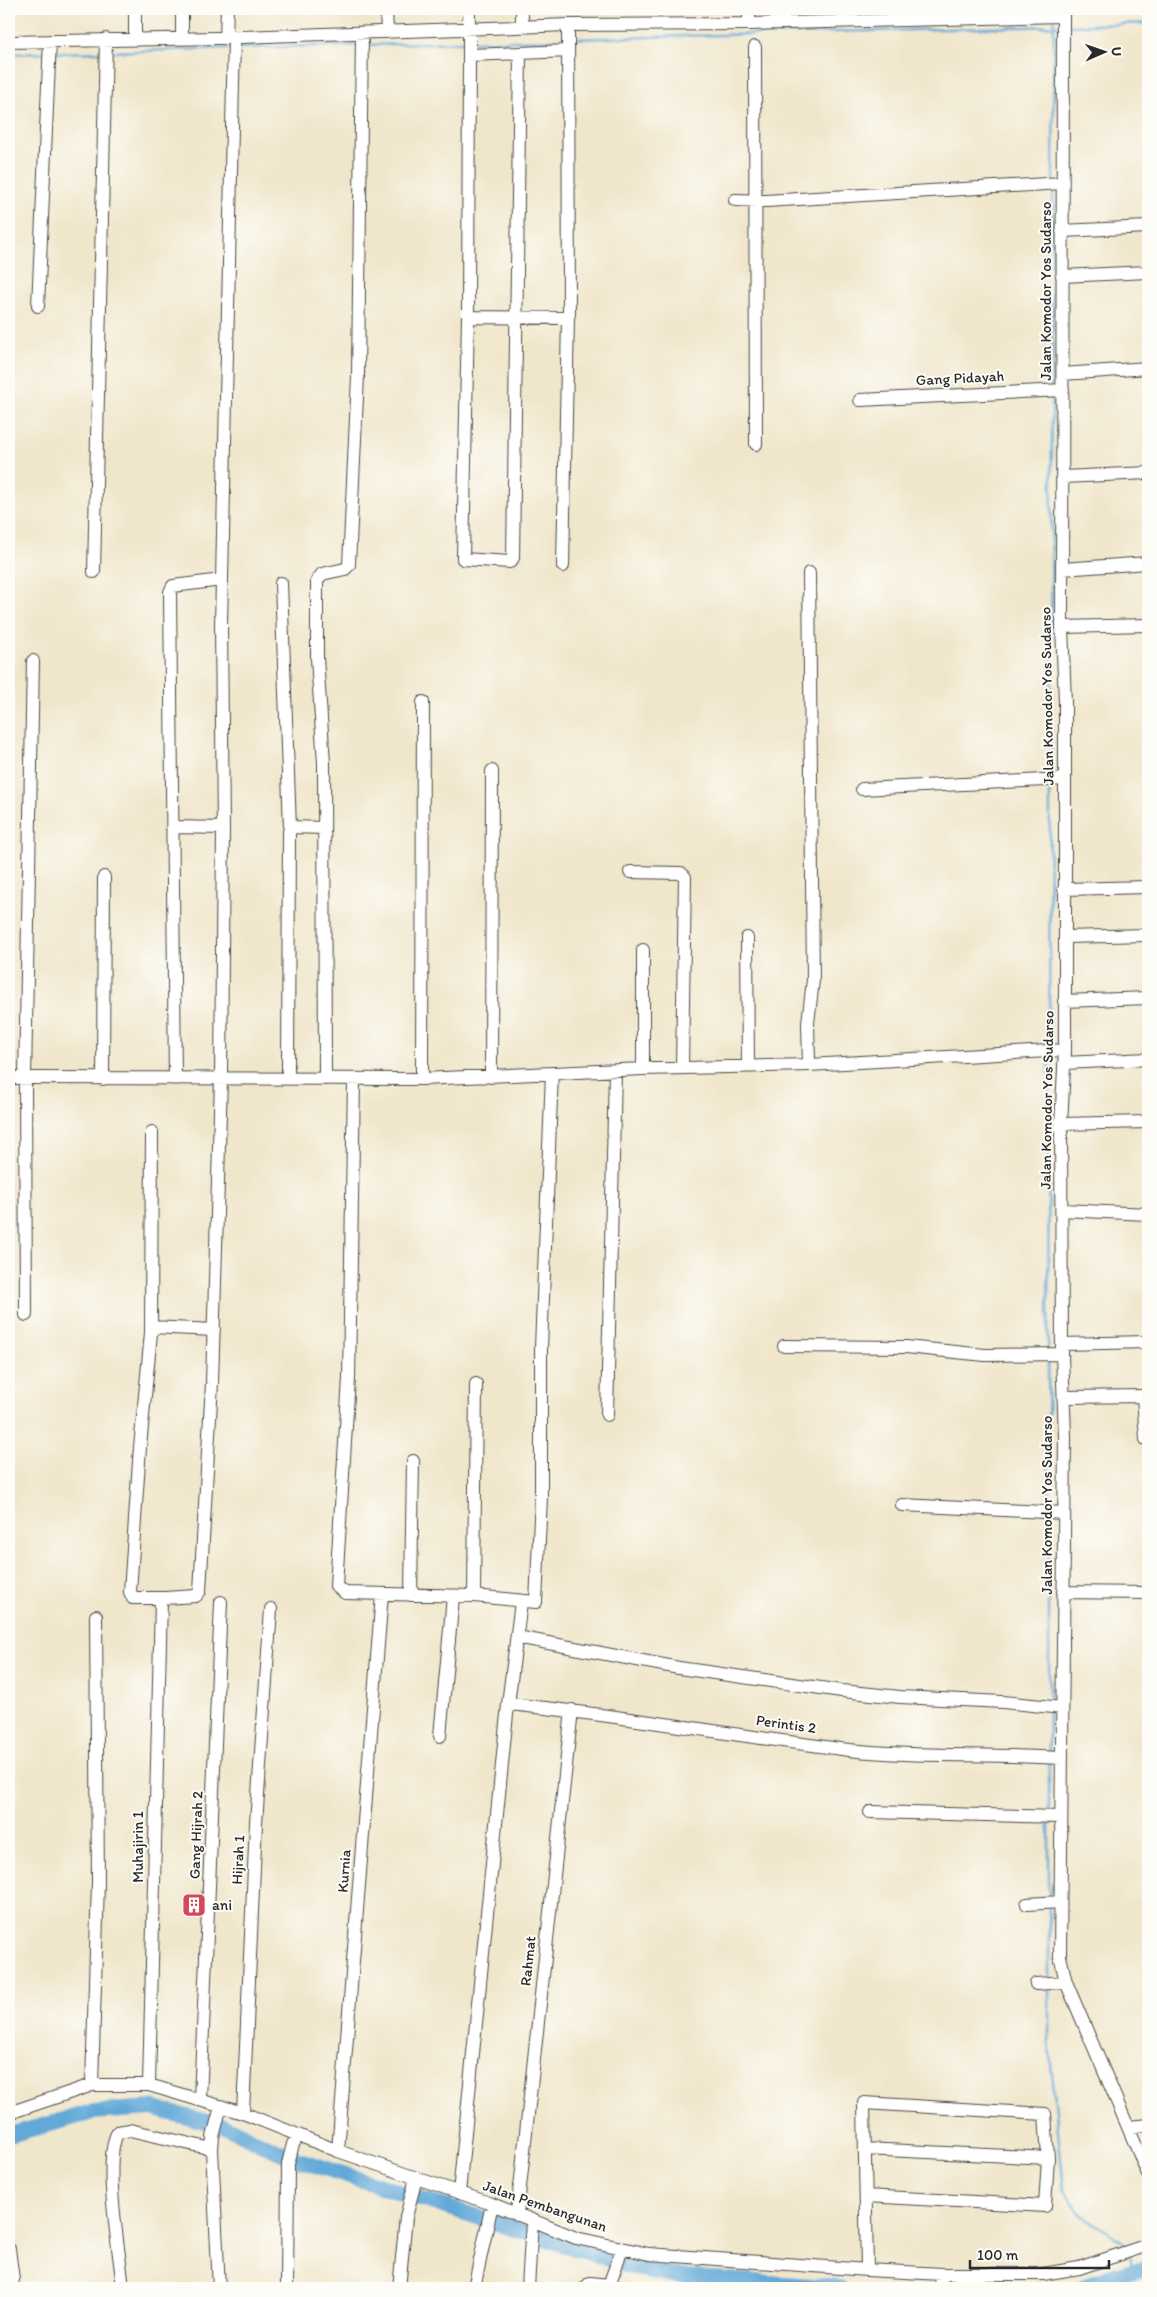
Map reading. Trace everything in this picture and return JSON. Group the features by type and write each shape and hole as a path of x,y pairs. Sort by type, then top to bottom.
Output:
{"street":[{"path":"135,9 135,39"},
{"path":"182,9 182,38"},
{"path":"152,1132 151,1327 130,1592 133,1598 196,1596 200,1591 214,1330 221,1079 222,580 234,58 226,9"},
{"path":"386,9 387,32"},
{"path":"469,9 468,318 463,558 510,562 513,558 520,53"},
{"path":"522,9 522,27"},
{"path":"749,9 749,24"},
{"path":"9,42 50,49 135,39 362,37 387,32 470,32 522,27 749,24 1057,15"},
{"name":"Jalan Komodor Yos Sudarso","path":"1057,15 1063,33 1056,183 1062,231 1063,374 1060,390 1063,477 1062,627 1065,702 1065,937 1064,1001 1060,1050 1064,1063 1059,1350 1064,1397 1059,1513 1063,1592 1053,1903 1060,1956 1050,1983 1129,2127 1148,2174"},
{"path":"562,566 568,317 568,26"},
{"path":"325,1079 324,763 317,658 317,582 322,574 345,569 349,565 358,376 362,37"},
{"path":"94,572 106,43"},
{"path":"755,47 756,444"},
{"path":"38,306 50,49"},
{"path":"469,53 520,53 568,49"},
{"path":"735,200 755,201 1056,183"},
{"path":"1062,231 1148,227"},
{"path":"1062,276 1148,272"},
{"path":"468,318 568,317"},
{"path":"1063,374 1148,368"},
{"name":"Gang Pidayah","path":"860,400 1060,390"},
{"path":"1063,477 1148,472"},
{"path":"1062,569 1148,563"},
{"path":"809,573 813,980 808,1023 809,1065"},
{"path":"175,1079 170,592 173,586 222,580"},
{"path":"281,583 290,828 288,835 288,1077"},
{"path":"1062,627 1148,625"},
{"path":"26,1315 25,1078 33,661"},
{"path":"422,702 422,1079"},
{"path":"492,770 492,1077"},
{"path":"862,789 1064,779"},
{"path":"172,827 223,828"},
{"path":"290,828 324,828"},
{"path":"630,872 681,874 685,877 682,1068"},
{"path":"103,1079 104,877"},
{"path":"1064,888 1148,887"},
{"path":"1065,937 1148,935"},
{"path":"747,938 748,1066"},
{"path":"643,950 643,1069"},
{"path":"1064,1001 1148,998"},
{"path":"9,1078 221,1079 288,1077 354,1080 422,1079 643,1069 809,1065 1060,1050"},
{"path":"1064,1063 1148,1059"},
{"path":"608,1415 615,1071"},
{"path":"354,1080 349,1378 336,1586 344,1593 452,1597 474,1596 536,1602 541,1498 541,1348 552,1073"},
{"path":"1062,1124 1148,1122"},
{"path":"1062,1210 1148,1214"},
{"path":"151,1327 214,1330"},
{"path":"784,1346 906,1347 985,1355 1038,1353 1148,1342"},
{"path":"474,1596 476,1384"},
{"path":"1064,1397 1146,1396 1146,1439 1148,1440"},
{"path":"411,1595 413,1461"},
{"path":"902,1505 1059,1513"},
{"path":"1063,1592 1148,1593"},
{"name":"Kurnia","path":"338,2151 382,1594"},
{"path":"440,1736 452,1597"},
{"name":"Muhajirin 1","path":"149,2085 160,1610 161,1601 165,1598"},
{"name":"Gang Hijrah 2","path":"200,2100 221,1602"},
{"path":"458,2193 508,1704 521,1602"},
{"name":"Hijrah 1","path":"243,2113 256,1823 271,1609"},
{"path":"92,2085 98,1882 96,1616"},
{"path":"517,1638 688,1669 842,1691 900,1697 1003,1702 1058,1707"},
{"name":"Perintis 2","path":"508,1704 572,1710 850,1750 938,1755 1057,1758"},
{"name":"Rahmat","path":"517,2215 572,1710"},
{"path":"870,1812 1057,1817"},
{"path":"1027,1904 1053,1903"},
{"name":"Jalan Pembangunan","path":"9,2113 92,2085 149,2085 200,2100 219,2112 243,2113 295,2140 338,2151 415,2183 458,2193 492,2209 517,2215 532,2225 621,2253 867,2270 941,2283 1043,2274 1079,2268 1148,2245"},
{"path":"866,2196 1041,2207 1046,2203 1048,2158 1046,2118 1043,2113 866,2103 863,2109 867,2270"},
{"path":"219,2112 213,2143 219,2288"},
{"path":"1129,2127 1148,2125"},
{"path":"123,2288 111,2173 113,2139 118,2132 130,2130 213,2143"},
{"path":"287,2288 288,2164 295,2140"},
{"path":"865,2149 1048,2158"},
{"path":"399,2288 408,2208 415,2183"},
{"path":"474,2288 492,2209"},
{"path":"528,2288 532,2225"},
{"path":"9,2249 13,2280"},
{"path":"585,2288 590,2284 612,2283 621,2253"}],"waterway":[{"path":"1053,180 1054,20"},
{"path":"1067,26 1148,23"},
{"path":"572,39 1059,26"},
{"path":"473,42 564,40"},
{"path":"365,45 465,42"},
{"path":"238,48 357,45"},
{"path":"110,52 230,48"},
{"path":"53,53 102,52"},
{"path":"9,54 45,53"},
{"path":"1052,387 1053,188"},
{"path":"1051,772 1052,395"},
{"path":"1049,1048 1050,787"},
{"path":"1048,1350 1049,1056"},
{"path":"1048,1358 1049,1508"},
{"path":"1049,1516 1049,1703"},
{"path":"1049,1711 1049,1753"},
{"path":"1049,1761 1049,1813"},
{"path":"1049,1821 1049,1898"},
{"path":"1049,1906 1049,1978"},
{"path":"1049,1986 1049,2044 1064,2189 1081,2214 1124,2243 1127,2248"},
{"path":"9,2135 93,2112 151,2108 224,2126 293,2158 640,2269 684,2277 840,2288"},
{"path":"1130,2255 1133,2271"},
{"path":"1083,2288 1114,2275 1148,2268"}],"place":[{"name":"ani","path":"194,1905"}]}
